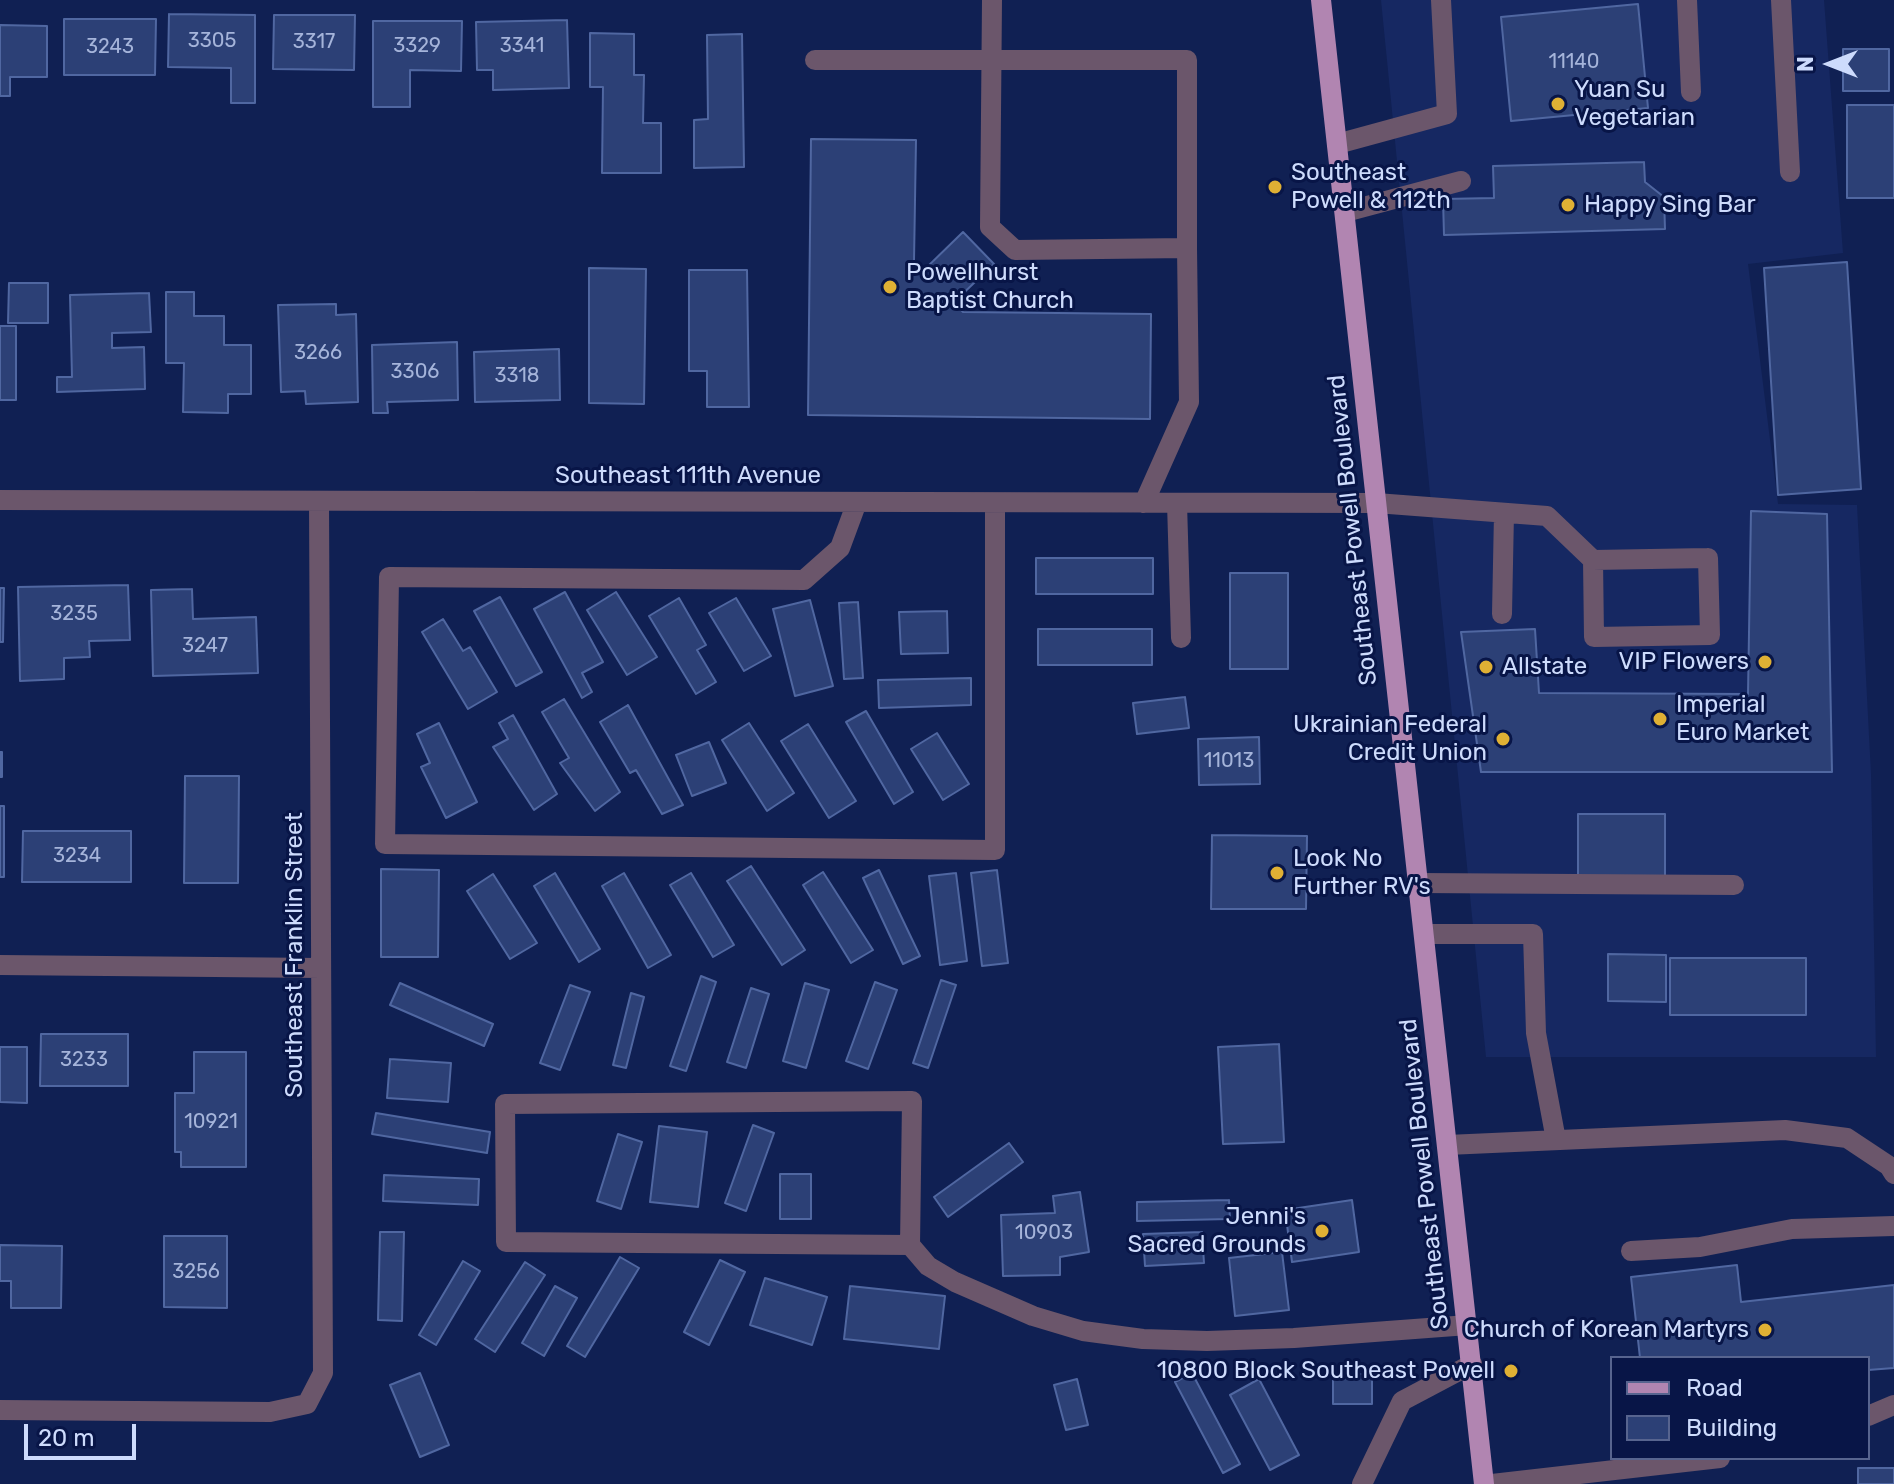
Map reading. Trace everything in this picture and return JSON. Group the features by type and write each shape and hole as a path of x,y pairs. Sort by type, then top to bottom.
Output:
{"main road":[{"name":"Southeast Powell Boulevard","path":"1321,0 1484,1484"}],"street":[{"path":"992,0 990,227 1015,250 1187,248"},
{"path":"1337,144 1447,114 1441,0 1452,0"},
{"path":"1687,0 1691,92"},
{"path":"1781,0 1790,172"},
{"path":"815,60 1187,60 1189,402 1144,503"},
{"path":"1345,212 1461,181"},
{"name":"Southeast 111th Avenue","path":"0,500 1376,503 1547,516 1593,560"},
{"name":"Southeast Franklin Street","path":"0,1410 270,1412 307,1404 323,1373 319,501"},
{"path":"857,502 840,548 804,580 389,577 385,844 995,850 995,503"},
{"path":"1177,503 1181,638"},
{"path":"1502,614 1504,513"},
{"path":"1708,558 1710,635 1594,637 1593,560 1708,558"},
{"path":"1418,883 1734,885"},
{"path":"1424,934 1533,934 1536,1033 1556,1140"},
{"path":"0,965 321,968"},
{"path":"910,1245 506,1242 505,1104 912,1101 910,1245 928,1266 955,1282 1033,1316 1083,1331 1143,1339 1207,1341 1468,1325"},
{"path":"1447,1145 1785,1130 1847,1138 1889,1166 1894,1174"},
{"path":"1631,1251 1700,1247 1792,1229 1894,1226"},
{"path":"1362,1484 1402,1401 1472,1364"},
{"path":"1870,1415 1894,1405"},
{"path":"1492,1484 1702,1460"}],"shaded area":[{"path":"1381,0 1824,0 1843,253 1748,264 1778,504 1857,505 1871,774 1876,1057 1486,1057"}],"building":[{"path":"1638,4 1648,108 1511,121 1501,17"},
{"path":"169,14 255,15 255,103 231,103 231,68 168,67"},
{"path":"274,15 355,15 354,70 273,69"},
{"path":"64,19 156,19 155,75 64,75"},
{"path":"567,20 569,88 493,90 493,70 477,70 476,22"},
{"path":"373,21 462,21 461,71 410,70 410,107 373,107"},
{"path":"0,25 47,26 47,77 10,77 10,96 0,96"},
{"path":"590,33 634,34 634,75 644,75 643,123 661,123 661,173 602,173 603,87 590,87"},
{"path":"742,34 744,167 694,168 694,120 708,119 707,35"},
{"path":"1843,49 1889,49 1889,91 1843,91"},
{"path":"1847,105 1894,105 1894,198 1847,198"},
{"name":"Powellhurst Baptist Church","path":"811,139 916,140 914,261 923,271 963,232 994,264 954,302 963,312 1151,314 1150,419 808,415"},
{"path":"1644,162 1645,182 1664,197 1665,229 1444,235 1443,199 1494,198 1493,166"},
{"path":"1847,262 1861,489 1778,495 1764,268"},
{"path":"589,268 646,269 644,404 589,403"},
{"path":"689,270 747,270 749,407 707,407 707,371 689,371"},
{"path":"9,283 48,283 48,323 8,323"},
{"path":"166,292 194,292 194,316 224,316 224,345 251,345 251,394 228,394 228,413 183,412 184,363 166,363"},
{"path":"149,293 151,332 112,333 112,348 144,347 145,389 57,392 57,377 72,377 70,295"},
{"path":"336,304 336,315 356,314 358,402 306,404 305,391 281,392 278,305"},
{"path":"0,326 16,326 16,400 0,400"},
{"path":"457,342 458,400 387,402 388,413 373,413 372,345"},
{"path":"559,349 560,400 475,402 474,352"},
{"path":"1751,511 1827,514 1832,772 1481,772 1461,632 1535,629 1539,693 1748,694"},
{"path":"1036,558 1153,558 1153,594 1036,594"},
{"path":"1230,573 1288,573 1288,669 1230,669"},
{"path":"128,585 130,640 89,641 90,657 64,658 64,679 20,681 18,587"},
{"path":"0,588 4,588 3,642 0,642"},
{"path":"192,589 193,619 256,617 258,673 153,676 151,590"},
{"path":"565,592 603,662 582,673 592,692 582,698 534,609"},
{"path":"616,592 657,657 627,675 587,610"},
{"path":"500,597 542,672 516,686 474,611"},
{"path":"679,598 706,645 697,650 716,682 696,694 649,616"},
{"path":"736,598 771,656 744,671 709,613"},
{"path":"810,600 833,686 795,696 773,609"},
{"path":"858,602 863,678 844,679 839,603"},
{"path":"947,611 948,653 901,654 899,612"},
{"path":"443,619 463,651 470,647 497,692 468,709 422,632"},
{"path":"1038,629 1152,629 1152,665 1038,665"},
{"path":"971,678 971,705 879,708 878,680"},
{"path":"1185,697 1189,728 1137,734 1133,703"},
{"path":"564,699 620,792 595,811 560,763 569,758 542,712"},
{"path":"628,705 683,805 662,814 636,770 630,773 600,722"},
{"path":"866,711 913,792 894,804 846,722"},
{"path":"513,715 557,794 534,810 493,747 508,739 499,723"},
{"path":"439,723 477,802 446,818 421,767 430,763 417,734"},
{"path":"749,723 794,793 767,811 722,740"},
{"path":"808,724 856,801 829,818 781,741"},
{"path":"937,733 969,784 943,800 911,749"},
{"path":"1259,737 1260,784 1199,785 1198,739"},
{"path":"709,742 726,783 692,796 676,755"},
{"path":"2,752 2,777 0,777"},
{"path":"185,776 239,776 238,883 184,883"},
{"path":"0,806 4,806 4,877 0,877"},
{"path":"1578,814 1665,814 1665,878 1578,878"},
{"path":"23,831 131,831 131,882 22,882"},
{"path":"1212,835 1307,836 1306,909 1211,909"},
{"path":"751,866 805,950 782,965 727,881"},
{"path":"381,869 439,870 438,957 381,957"},
{"path":"879,870 920,956 903,964 863,878"},
{"path":"997,870 1008,963 982,966 971,873"},
{"path":"823,872 873,950 851,963 803,885"},
{"path":"555,873 600,949 579,962 534,886"},
{"path":"624,873 671,955 648,968 602,886"},
{"path":"691,873 734,945 713,957 670,885"},
{"path":"956,873 967,961 940,965 929,876"},
{"path":"493,874 537,943 510,959 467,891"},
{"path":"1608,954 1666,955 1666,1002 1608,1001"},
{"path":"1670,958 1806,958 1806,1015 1670,1015"},
{"path":"701,976 716,982 686,1071 670,1066"},
{"path":"941,980 956,985 928,1068 913,1063"},
{"path":"875,982 897,990 868,1069 846,1061"},
{"path":"400,983 493,1024 484,1046 390,1005"},
{"path":"805,983 829,990 806,1068 783,1061"},
{"path":"570,985 590,992 560,1070 540,1063"},
{"path":"751,988 769,994 746,1068 727,1062"},
{"path":"631,993 644,997 626,1068 613,1065"},
{"path":"41,1034 128,1034 128,1086 40,1086"},
{"path":"1279,1044 1284,1142 1223,1144 1218,1047"},
{"path":"0,1047 27,1047 27,1103 0,1102"},
{"path":"194,1052 246,1052 246,1167 181,1167 181,1152 175,1152 175,1093 194,1093"},
{"path":"390,1059 451,1063 448,1102 387,1098"},
{"path":"376,1113 490,1132 487,1153 372,1134"},
{"path":"753,1125 774,1133 746,1211 725,1203"},
{"path":"659,1126 707,1132 698,1207 650,1202"},
{"path":"618,1134 642,1142 621,1209 597,1201"},
{"path":"1009,1143 1023,1162 948,1217 934,1197"},
{"path":"780,1174 811,1174 811,1219 780,1219"},
{"path":"384,1175 479,1179 478,1205 383,1201"},
{"path":"1080,1192 1089,1252 1060,1257 1060,1275 1003,1276 1001,1215 1055,1213 1053,1196"},
{"path":"1229,1200 1230,1219 1137,1221 1137,1202"},
{"name":"Jenni's Sacred Grounds","path":"1352,1200 1359,1252 1292,1262 1285,1210"},
{"path":"380,1232 404,1232 402,1321 378,1320"},
{"path":"1202,1232 1204,1263 1145,1266 1143,1234"},
{"path":"164,1236 227,1236 227,1308 164,1307"},
{"path":"0,1245 62,1246 61,1308 11,1308 11,1281 0,1281"},
{"path":"1282,1252 1289,1310 1235,1316 1229,1258"},
{"path":"620,1257 639,1268 585,1357 567,1346"},
{"path":"720,1260 745,1272 709,1345 684,1332"},
{"path":"463,1261 480,1271 436,1345 419,1335"},
{"path":"525,1262 545,1275 495,1352 475,1339"},
{"name":"Church of Korean Martyrs","path":"1737,1265 1741,1302 1894,1285 1894,1368 1870,1370 1870,1356 1640,1356 1631,1277"},
{"path":"765,1278 827,1297 812,1345 750,1325"},
{"path":"555,1286 577,1298 544,1356 522,1343"},
{"path":"850,1286 945,1296 939,1349 844,1339"},
{"path":"420,1373 449,1445 420,1457 390,1385"},
{"path":"1192,1373 1240,1464 1223,1473 1175,1382"},
{"path":"1333,1374 1372,1374 1372,1404 1333,1404"},
{"path":"1077,1379 1088,1425 1066,1430 1054,1385"},
{"path":"1259,1379 1299,1455 1270,1470 1230,1395"},
{"path":"1858,1468 1894,1468 1894,1484 1858,1484"}],"place":[{"name":"Yuan Su Vegetarian","path":"1558,104"},
{"name":"Southeast Powell & 112th","path":"1275,187"},
{"name":"Happy Sing Bar","path":"1568,205"},
{"name":"Powellhurst Baptist Church","path":"890,287"},
{"name":"VIP Flowers","path":"1765,662"},
{"name":"Allstate","path":"1486,667"},
{"name":"Imperial Euro Market","path":"1660,719"},
{"name":"Ukrainian Federal Credit Union","path":"1503,739"},
{"name":"Look No Further RV's","path":"1277,873"},
{"name":"Jenni's Sacred Grounds","path":"1322,1231"},
{"name":"Church of Korean Martyrs","path":"1765,1330"},
{"name":"10800 Block Southeast Powell","path":"1511,1371"}]}
